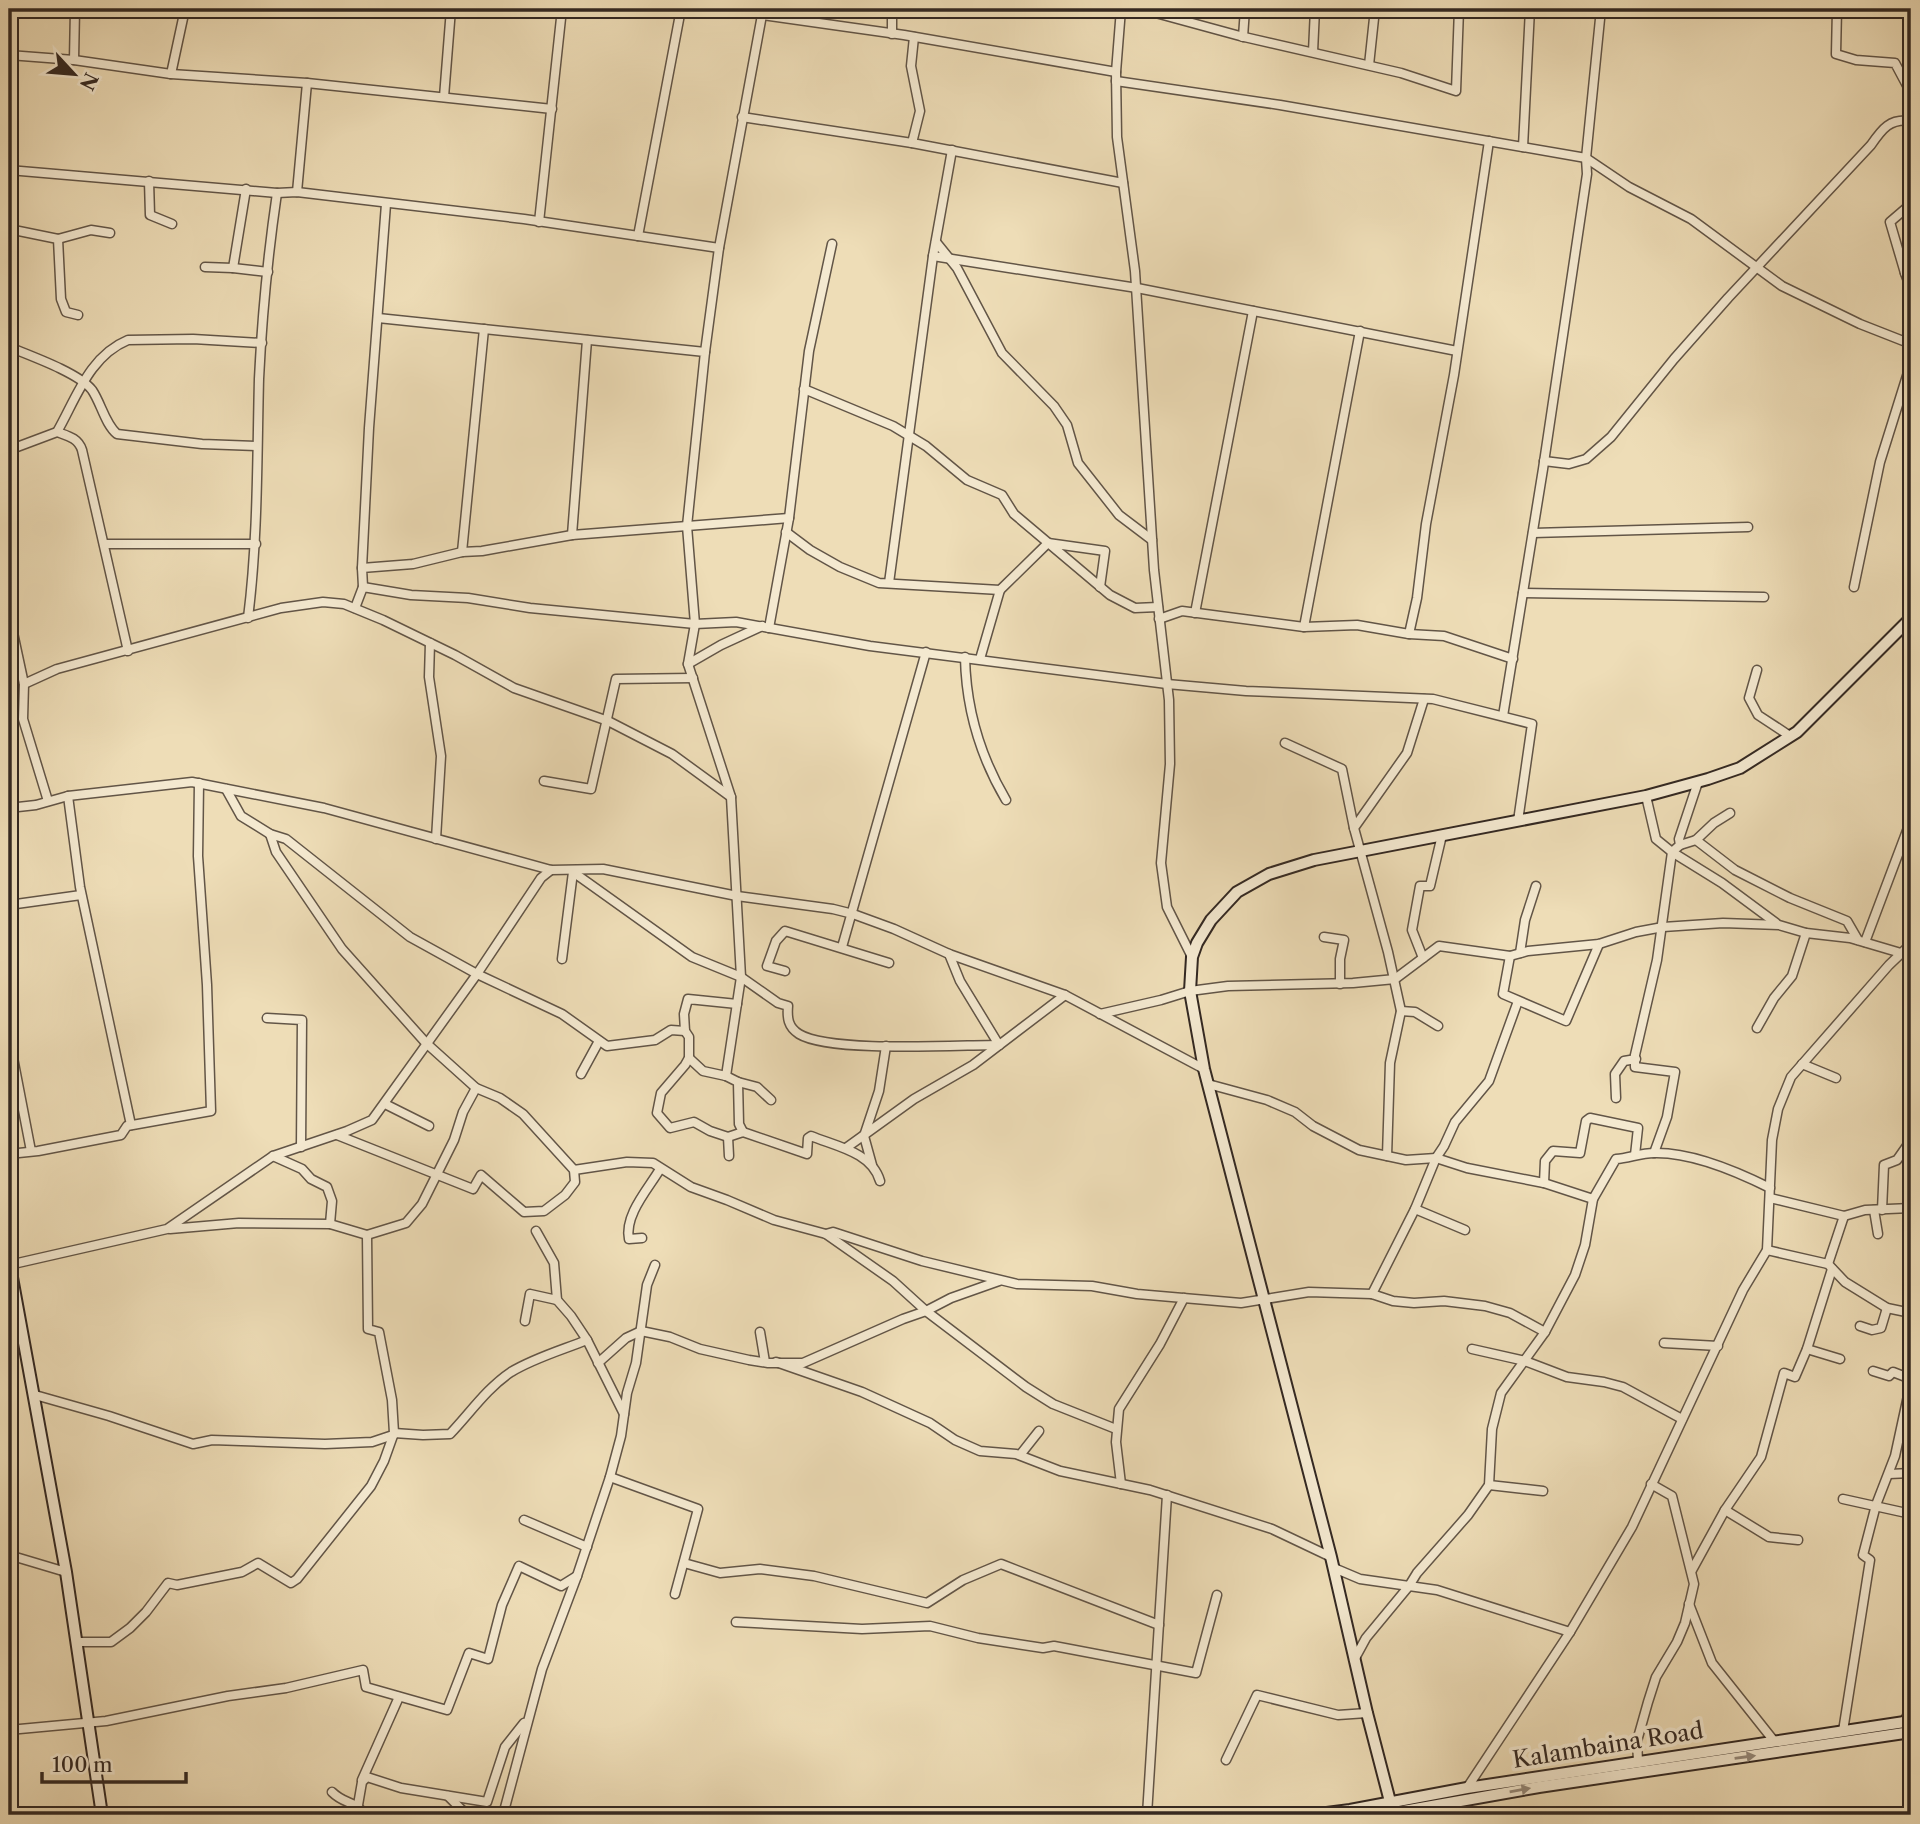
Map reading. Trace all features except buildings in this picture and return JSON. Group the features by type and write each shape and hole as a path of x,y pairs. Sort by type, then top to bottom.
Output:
{"street":[{"path":"74,60 75,9"},
{"path":"171,74 185,9"},
{"path":"444,97 452,9"},
{"path":"539,222 562,9"},
{"path":"638,236 681,9"},
{"path":"749,9 762,15 914,37 1116,76 1586,158 1629,187 1691,219 1782,286 1860,324 1911,344"},
{"path":"892,9 892,34"},
{"path":"1121,9 1116,76 1117,137 1137,288 1152,540 1167,684 1170,764 1161,863 1167,906 1192,957"},
{"path":"1141,9 1243,37 1368,65 1456,91 1459,9"},
{"path":"1243,37 1245,9"},
{"path":"1313,52 1315,9"},
{"path":"1368,65 1375,9"},
{"path":"1523,147 1530,9"},
{"path":"1503,716 1587,174 1586,158 1601,9"},
{"path":"1836,9 1836,54 1856,60 1895,63 1911,93"},
{"path":"726,1076 741,977 731,797 688,664 695,624 687,526 719,248 762,15"},
{"path":"912,143 920,111 911,66 914,37"},
{"path":"9,55 74,60 171,74 307,83 552,109"},
{"path":"296,192 307,83"},
{"path":"742,117 912,143 1123,183"},
{"path":"1544,461 1569,464 1586,459 1611,437 1674,359 1871,145 1884,125 1902,119 1911,121"},
{"path":"1409,634 1417,598 1426,524 1457,351 1489,141"},
{"path":"889,583 933,256 952,150"},
{"path":"9,170 277,193 296,192 539,222 719,248"},
{"path":"149,181 150,215 172,224"},
{"path":"233,268 246,189"},
{"path":"248,618 256,544 262,343 277,193"},
{"path":"355,608 363,587 377,318 386,204"},
{"path":"1911,204 1890,222 1911,289"},
{"path":"9,229 58,239 91,230 110,233"},
{"path":"58,239 61,299 65,312 78,315"},
{"path":"936,242 957,268 1002,353 1054,406 1067,425 1078,463 1119,515 1152,540"},
{"path":"766,627 789,518 804,389 832,244"},
{"path":"933,256 1137,288 1457,351"},
{"path":"205,267 268,272"},
{"path":"1195,613 1253,311"},
{"path":"377,318 705,352"},
{"path":"462,552 484,329"},
{"path":"1304,627 1360,331"},
{"path":"57,432 84,380 113,347 128,340 193,339 262,343"},
{"path":"572,535 587,340"},
{"path":"9,347 84,380 117,434 202,444 257,446"},
{"path":"1854,587 1880,462 1911,363"},
{"path":"804,389 893,426 967,480 1002,495 1014,514 1100,587 1135,608 1158,607"},
{"path":"9,450 57,432 80,444 89,471 128,650"},
{"path":"362,568 414,564 462,552 572,535 789,518"},
{"path":"1533,533 1748,527"},
{"path":"786,532 840,567 879,583 1000,590"},
{"path":"1048,543 1105,551 1100,587"},
{"path":"980,659 1000,590 1048,543"},
{"path":"104,544 256,544"},
{"path":"363,587 411,595 468,598 530,608 695,624 736,622 870,646 1167,684 1247,691 1424,699 1532,724 1518,821"},
{"path":"1523,593 1764,597"},
{"path":"24,684 57,669 281,608 323,602 344,604 430,643 514,688 607,721 672,754 731,797"},
{"path":"1159,619 1182,611 1304,627 1357,625 1409,634 1444,636 1513,659"},
{"path":"9,614 24,684 23,719 48,801"},
{"path":"1911,618 1831,699 1790,736 1740,768 1646,796 1314,860 1269,874 1237,892 1212,920 1197,943 1192,957 1190,991 1203,1069 1332,1563 1391,1807 1911,1732"},
{"path":"688,664 721,645 766,627"},
{"path":"430,643 429,677 441,756 436,839"},
{"path":"842,947 926,652"},
{"path":"965,657 966,686 973,723 997,786 1006,800"},
{"path":"1756,670 1749,698 1758,715 1790,736"},
{"path":"544,781 591,789 616,679 693,678"},
{"path":"1354,828 1407,753 1424,699"},
{"path":"1285,743 1342,769 1359,851 1395,979 1401,1011 1390,1063 1387,1156"},
{"path":"9,808 36,805 68,796 192,782 324,808 551,870 573,872 603,869 737,896 850,913 949,954 1065,995 1203,1069"},
{"path":"1680,845 1679,839 1698,782"},
{"path":"9,1154 121,1135 127,1126 211,1111 207,985 198,856 199,783"},
{"path":"226,789 241,816 270,834 286,839 410,937 477,974 562,1014 607,1046 655,1040 671,1030 685,1031"},
{"path":"68,796 82,895 131,1125"},
{"path":"1646,796 1656,839 1779,925"},
{"path":"1654,1153 1667,1117 1675,1072 1635,1067 1663,927 1672,852 1680,845 1696,840 1714,823 1730,813"},
{"path":"1861,941 1911,820"},
{"path":"270,834 276,852 342,949 426,1043 475,1088 500,1098 523,1114 574,1171 575,1182 565,1195 544,1211 524,1212 481,1175 472,1189 337,1135"},
{"path":"1423,958 1412,930 1420,886 1430,886 1442,835"},
{"path":"1696,840 1735,870 1790,898 1847,921 1861,941"},
{"path":"167,1229 273,1156 337,1135 372,1120 477,974 541,878 551,870"},
{"path":"562,959 573,872"},
{"path":"573,872 692,957 741,977 778,1003 788,1006 790,1026 800,1035 843,1044 999,1045"},
{"path":"1520,953 1525,920 1536,886"},
{"path":"9,905 82,895"},
{"path":"1100,1014 1190,991 1228,986 1340,984 1395,979 1439,946 1510,956 1599,944 1663,927 1723,923 1779,925 1806,933 1861,941 1907,955"},
{"path":"785,971 767,966 776,941 785,931 889,963"},
{"path":"1757,1028 1774,998 1792,976 1806,933"},
{"path":"1324,937 1344,940 1340,959 1340,984"},
{"path":"1510,956 1503,990 1505,995 1566,1021 1599,944"},
{"path":"1466,1788 1570,1632 1632,1527 1743,1290 1768,1250 1772,1140 1778,1109 1791,1077 1889,965 1907,955 1911,944"},
{"path":"949,954 960,981 999,1045"},
{"path":"846,1148 914,1099 972,1065 1065,995"},
{"path":"737,1004 688,999 684,1014 685,1031 689,1037 689,1058 661,1093 657,1113 670,1128 694,1122 728,1137 743,1132 807,1154 811,1136 846,1148 872,1165"},
{"path":"1372,1294 1455,1122 1489,1081 1518,1001"},
{"path":"1401,1011 1415,1012 1438,1026"},
{"path":"267,1018 302,1020 301,1147"},
{"path":"9,1037 31,1151"},
{"path":"580,1074 599,1041"},
{"path":"880,1181 872,1165 864,1136 879,1091 886,1046"},
{"path":"689,1058 703,1071 757,1087 771,1100"},
{"path":"1616,1098 1615,1074 1624,1061 1636,1059"},
{"path":"1802,1064 1836,1078"},
{"path":"738,1082 739,1124 743,1132"},
{"path":"1208,1084 1266,1100 1295,1112 1314,1126 1359,1150 1406,1160 1436,1158 1467,1168 1544,1183 1593,1199"},
{"path":"102,1815 78,1642 9,1264 167,1229 239,1223 330,1224 367,1235 406,1223 422,1204 437,1176 475,1088"},
{"path":"385,1104 429,1126"},
{"path":"1544,1183 1545,1161 1553,1151 1558,1149 1580,1153 1586,1121 1590,1118 1638,1128 1635,1155"},
{"path":"728,1137 729,1156"},
{"path":"1878,1234 1884,1165 1897,1160 1911,1140"},
{"path":"1354,1660 1366,1638 1489,1485 1492,1429 1501,1393 1545,1332 1575,1275 1585,1245 1593,1199 1616,1159 1654,1153 1674,1155 1714,1166 1770,1188"},
{"path":"273,1156 302,1169 311,1179 327,1187 332,1201 330,1224"},
{"path":"574,1171 642,1162 653,1163 691,1187 774,1220 825,1234 893,1281 926,1311 1035,1393 1053,1404 1116,1429"},
{"path":"642,1238 629,1238 628,1230 634,1213 660,1169"},
{"path":"1770,1198 1844,1216 1911,1208"},
{"path":"1415,1209 1465,1230"},
{"path":"1692,1570 1725,1510 1760,1457 1784,1373 1795,1377 1807,1349 1844,1216"},
{"path":"536,1231 554,1263 557,1300"},
{"path":"825,1234 833,1232 922,1261 1017,1284 1092,1286 1137,1294 1241,1303 1309,1292 1372,1294 1393,1301 1444,1301 1485,1306 1510,1313 1545,1332"},
{"path":"78,1642 110,1642 146,1612 168,1583 177,1585 242,1572 258,1563 291,1583 371,1486 384,1461 393,1434 389,1380 379,1332 368,1329 367,1235"},
{"path":"1768,1250 1830,1266 1845,1282 1887,1308 1911,1313"},
{"path":"503,1815 541,1669 577,1576 610,1477 641,1331 647,1284 655,1265"},
{"path":"598,1363 626,1338 641,1331 670,1337 700,1349 765,1362 803,1363 951,1298 999,1280"},
{"path":"525,1321 530,1294 557,1300 587,1340 624,1414"},
{"path":"1121,1484 1116,1429 1119,1409 1160,1344 1184,1298"},
{"path":"1860,1326 1881,1328 1887,1308"},
{"path":"760,1332 765,1362"},
{"path":"35,1395 193,1444 212,1440 325,1444 372,1442 393,1434 450,1434 481,1398 509,1374 533,1361 587,1340"},
{"path":"1664,1343 1718,1346"},
{"path":"1472,1349 1525,1361 1567,1377 1623,1387 1682,1419"},
{"path":"1807,1349 1840,1359"},
{"path":"776,1362 847,1386 930,1423 955,1440 980,1451 1020,1455 1060,1471 1167,1495 1272,1529 1360,1579 1437,1590 1570,1632"},
{"path":"1843,1731 1870,1560 1863,1555 1875,1505 1895,1456 1911,1381 1893,1372 1889,1376 1873,1371"},
{"path":"1020,1455 1040,1431"},
{"path":"1889,1474 1911,1473"},
{"path":"610,1477 698,1509 676,1594"},
{"path":"1638,1761 1637,1741 1652,1690 1666,1658 1677,1642 1694,1584 1672,1496 1651,1484"},
{"path":"1489,1485 1543,1491"},
{"path":"1147,1815 1167,1495"},
{"path":"1843,1499 1911,1514"},
{"path":"1725,1510 1769,1537 1798,1540"},
{"path":"524,1520 587,1547"},
{"path":"9,1555 66,1572"},
{"path":"684,1563 720,1573 760,1569 814,1576 927,1602 962,1580 1001,1564 1160,1625"},
{"path":"9,1730 106,1721 228,1696 286,1688 363,1670 366,1687 447,1710 469,1653 488,1659 502,1605 519,1566 561,1586 577,1576"},
{"path":"736,1622 862,1629 930,1626 978,1638 1043,1648 1054,1646 1196,1673 1217,1595"},
{"path":"1689,1604 1712,1663 1774,1741"},
{"path":"1226,1760 1256,1695 1338,1715 1367,1713"},
{"path":"358,1805 362,1782 399,1697"},
{"path":"1907,1721 1911,1707"},
{"path":"362,1782 367,1777 401,1788 487,1801 505,1747 528,1720"},
{"name":"Kalambaina Road","path":"1311,1815 1377,1812 1466,1788 1907,1721"},
{"path":"332,1792 340,1800 358,1805 365,1815"},
{"path":"448,1797 467,1815"}]}
